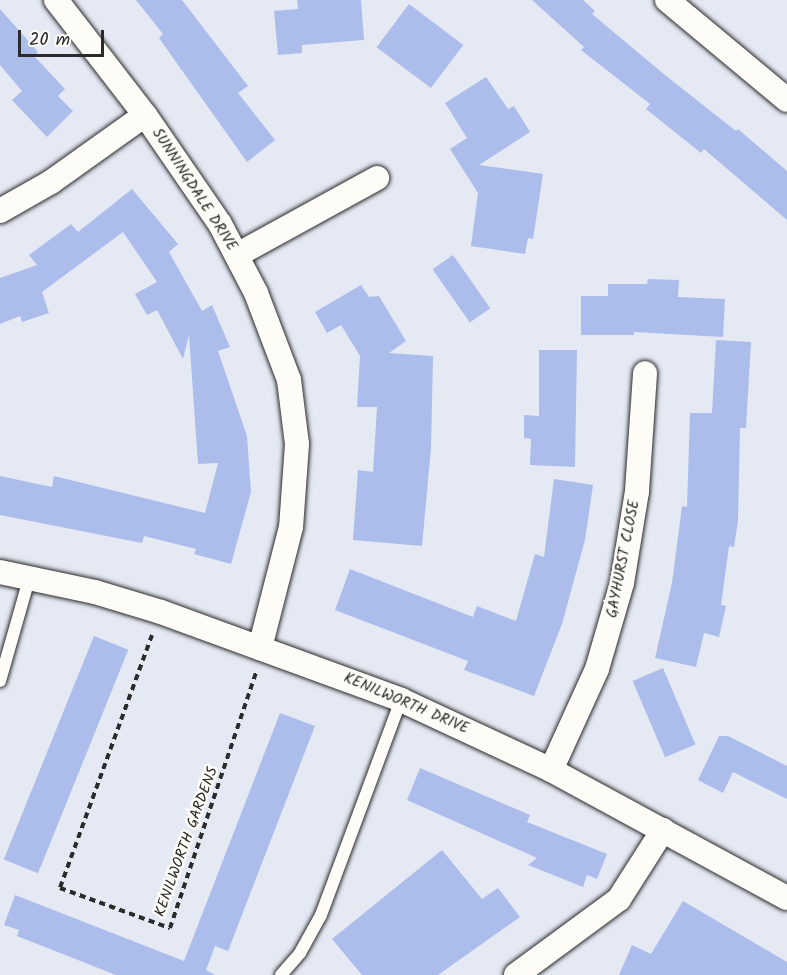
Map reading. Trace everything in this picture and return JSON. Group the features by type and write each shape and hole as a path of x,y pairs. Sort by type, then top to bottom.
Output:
{"street":[{"name":"SUNNINGDALE DRIVE","path":"57,0 145,115 202,196 237,255 256,293 289,380 295,412 291,527 260,648"},
{"path":"667,0 787,100"},
{"path":"0,211 51,182 145,115"},
{"path":"237,255 378,178"},
{"name":"GAYHURST CLOSE","path":"551,770 597,669 622,583 637,491 645,373"},
{"name":"KENILWORTH DRIVE","path":"0,572 30,576 161,612 400,700 551,770 787,898"},
{"path":"516,975 618,899 663,830"}],"lane":[{"path":"0,681 30,576"},
{"path":"281,975 300,953 321,915 400,700"}],"path":[{"name":"KENILWORTH GARDENS","path":"161,612 60,888 170,928 252,692 260,648"}],"building":[{"path":"136,0 182,0 248,86 238,93 275,140 247,162 159,38 163,34"},
{"path":"297,0 361,0 364,40 302,45 302,53 278,55 274,11 298,9"},
{"path":"532,0 583,0 595,11 592,14 736,131 738,129 787,171 787,220 704,149 701,153 646,109 650,104 581,50 584,47"},
{"path":"409,4 463,45 431,88 377,47"},
{"path":"0,9 38,52 34,56 65,89 58,96 73,111 47,137 12,100 22,91 0,65"},
{"path":"486,77 508,109 514,106 530,132 479,165 543,174 533,239 528,238 525,254 471,246 478,193 450,149 467,138 445,103"},
{"path":"132,189 178,244 169,252 202,311 212,305 230,347 218,351 247,436 251,492 231,564 194,554 196,549 144,536 142,543 0,515 0,476 52,487 54,476 205,513 218,463 198,464 189,335 183,359 157,310 147,315 135,294 157,282 123,232 42,292 49,313 22,322 20,316 0,324 0,278 37,265 29,255 71,224 78,232"},
{"path":"453,255 490,308 470,323 433,269"},
{"path":"648,279 679,280 678,297 725,299 723,337 634,332 634,335 581,335 581,296 608,296 608,284 647,284"},
{"path":"361,285 369,297 379,296 406,341 389,353 433,356 431,448 422,546 353,540 358,470 373,472 377,407 357,407 360,356 341,325 327,333 315,312"},
{"path":"716,340 751,342 746,428 740,428 738,521 734,547 729,546 721,605 726,606 719,637 704,633 696,667 655,658 672,583 682,506 687,507 690,413 712,413"},
{"path":"539,350 577,350 575,467 530,465 531,439 524,438 524,415 539,416"},
{"path":"554,479 593,485 585,540 562,624 534,696 464,670 468,661 335,610 350,569 473,617 477,606 516,621 535,554 544,557"},
{"path":"94,636 128,650 38,873 4,859"},
{"path":"663,668 695,744 665,757 633,681"},
{"path":"280,713 315,726 228,951 215,946 206,970 215,975 116,975 17,936 19,930 4,925 15,895 184,961"},
{"path":"719,736 728,736 787,766 787,799 733,772 723,793 698,780"},
{"path":"420,768 530,815 527,822 607,854 597,879 587,875 583,887 528,865 537,858 407,800"},
{"path":"442,850 482,899 498,888 520,917 438,975 362,975 332,939"},
{"path":"683,901 787,962 787,975 619,975 632,945 651,954"}]}
